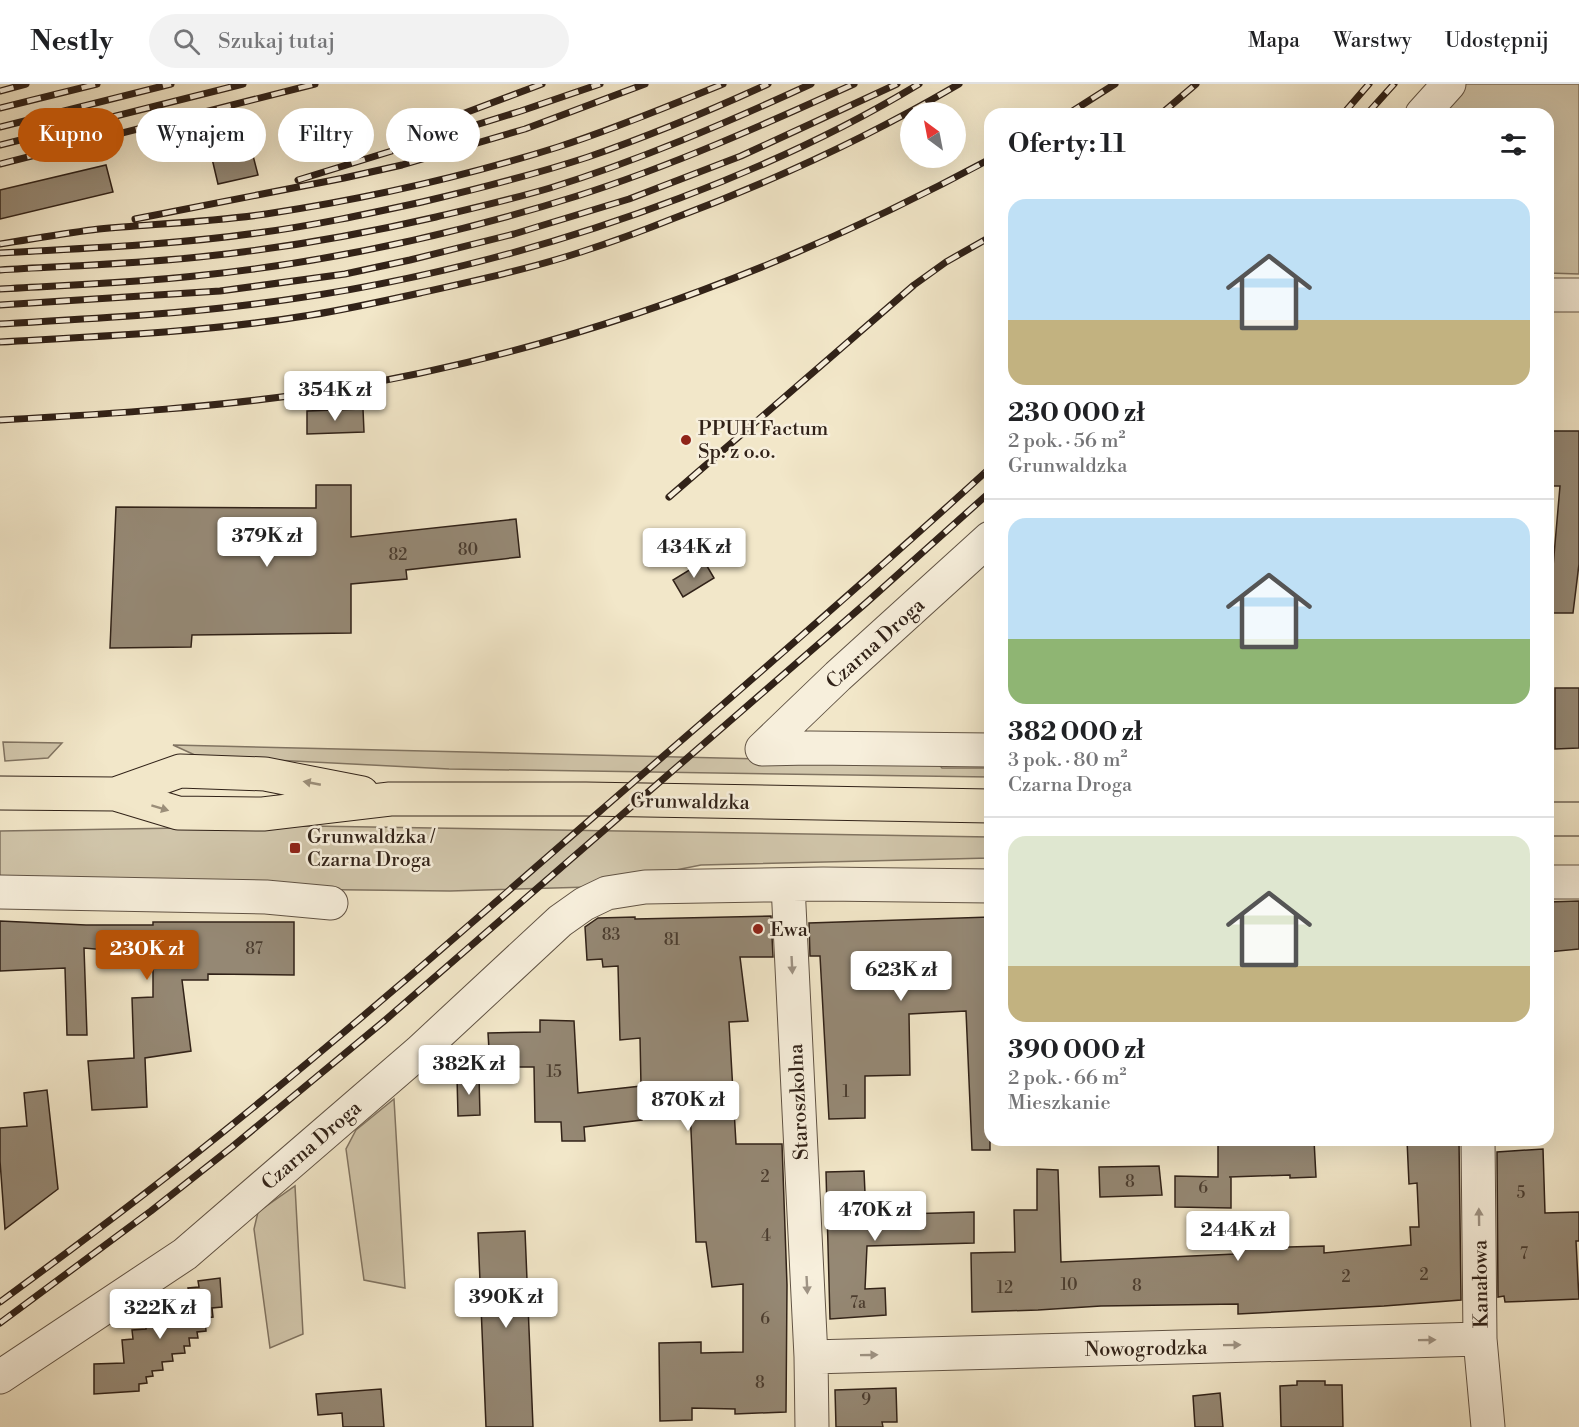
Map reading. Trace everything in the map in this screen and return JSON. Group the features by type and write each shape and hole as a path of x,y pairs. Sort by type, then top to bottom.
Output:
{"main road":[{"name":"Grunwaldzka","path":"0,793 115,794 180,771 265,774 390,799 575,799 984,806"},
{"path":"1554,819 1579,819"}],"street":[{"path":"1427,108 1449,84"},
{"path":"1554,295 1579,295"},
{"name":"Czarna Droga","path":"984,543 838,676 762,749 984,750"},
{"path":"1554,882 1579,882"},
{"path":"788,885 984,886"},
{"name":"Czarna Droga","path":"0,1377 185,1254 419,1052 560,921 584,904 607,893 645,887 788,885"},
{"name":"Staroszkolna","path":"788,885 811,1356 812,1427"},
{"path":"0,892 266,897 331,903"},
{"name":"Kanałowa","path":"1478,1146 1480,1339 1488,1427"},
{"name":"Nowogrodzka","path":"811,1356 1480,1339"}],"shaded area":[{"path":"1449,84 1579,84 1579,274 1554,273 1554,108 1428,108"},
{"path":"3,742 62,743 48,758 5,761"},
{"path":"173,745 936,761 942,768 984,768 984,777 449,769 197,756"},
{"path":"310,826 984,837 984,858 701,865 590,887 450,891 0,886 0,831"},
{"path":"394,1099 405,1288 364,1280 346,1149 356,1130"},
{"path":"295,1186 303,1334 270,1348 254,1229 258,1212"}],"building":[{"path":"213,162 255,162 258,175 218,184"},
{"path":"106,165 113,192 0,219 0,190"},
{"path":"363,409 364,432 307,434 307,411"},
{"path":"1554,431 1579,431 1579,564 1573,613 1554,613 1554,555 1560,486 1554,486"},
{"path":"316,485 351,485 351,537 516,519 520,557 406,570 407,579 351,584 351,633 192,635 191,647 110,648 116,507 316,508"},
{"path":"704,561 714,578 683,597 673,580"},
{"path":"1555,688 1579,688 1579,748 1555,749"},
{"path":"1579,901 1579,949 1554,951 1554,902"},
{"path":"771,916 773,957 740,957 748,1021 729,1022 736,1144 782,1144 787,1285 786,1412 735,1414 735,1409 692,1408 692,1420 660,1421 659,1343 701,1342 701,1353 743,1352 743,1284 712,1287 706,1242 696,1242 689,1086 641,1087 642,1120 584,1127 585,1141 562,1141 561,1122 535,1122 534,1067 490,1067 488,1033 540,1032 540,1020 574,1021 578,1093 641,1086 640,1038 620,1040 618,966 603,967 602,959 587,960 585,927 598,918"},
{"path":"984,917 984,1146 990,1146 990,1150 972,1150 966,1011 909,1014 910,1075 865,1076 865,1118 829,1119 820,956 810,956 809,923"},
{"path":"0,921 86,925 153,925 153,922 294,922 294,975 208,974 208,980 182,980 191,1051 145,1058 147,1107 92,1110 88,1061 134,1058 132,998 153,997 153,954 84,948 87,1035 67,1035 65,968 0,971"},
{"path":"479,1076 480,1115 458,1116 457,1077"},
{"path":"47,1090 58,1189 5,1229 0,1128 27,1126 24,1093"},
{"path":"1218,1146 1314,1146 1316,1177 1290,1178 1290,1175 1229,1177 1231,1177 1231,1208 1175,1207 1175,1176 1218,1177"},
{"path":"1407,1146 1459,1146 1461,1300 1238,1314 1238,1304 1101,1306 972,1312 971,1253 1015,1252 1014,1210 1037,1210 1037,1169 1058,1170 1061,1262 1235,1254 1233,1221 1256,1220 1257,1248 1324,1246 1324,1253 1411,1245 1410,1227 1419,1227 1417,1183 1409,1184"},
{"path":"1543,1149 1545,1213 1579,1212 1579,1241 1576,1241 1579,1299 1505,1302 1504,1296 1498,1297 1497,1152"},
{"path":"1159,1166 1162,1195 1100,1197 1099,1167"},
{"path":"864,1171 866,1215 974,1212 974,1243 867,1246 865,1289 885,1288 886,1315 830,1319 826,1172"},
{"path":"525,1231 533,1427 486,1427 478,1233"},
{"path":"220,1278 222,1307 212,1308 213,1317 205,1318 206,1331 197,1332 198,1338 189,1338 190,1346 184,1346 185,1353 172,1354 173,1361 162,1362 163,1370 152,1371 153,1376 146,1377 147,1383 139,1384 139,1391 94,1394 94,1364 124,1363 122,1340 133,1339 132,1330 146,1329 146,1325 161,1323 161,1318 172,1317 170,1304 178,1303 177,1293 189,1292 188,1288 199,1287 198,1281"},
{"path":"1297,1381 1325,1381 1325,1385 1342,1385 1343,1427 1281,1427 1280,1386 1297,1385"},
{"path":"896,1388 897,1422 882,1422 883,1427 836,1427 835,1390"},
{"path":"381,1389 384,1427 343,1427 342,1413 318,1415 316,1394"},
{"path":"1220,1393 1223,1427 1195,1427 1193,1396"}],"railway":[{"path":"0,91 26,84"},
{"path":"0,108 97,84"},
{"path":"0,127 171,84"},
{"path":"0,145 243,84"},
{"path":"0,164 315,84"},
{"path":"478,108 542,84"},
{"path":"298,180 600,84"},
{"path":"135,219 402,165 525,129 645,84"},
{"path":"0,244 99,229 266,214 414,186 558,147 621,125 723,84"},
{"path":"0,253 129,246 225,237 319,223 422,202 547,170 588,157 679,123 768,84"},
{"path":"0,270 229,254 318,241 436,217 536,192 584,177 715,127 811,84"},
{"path":"0,289 195,276 292,264 436,235 530,210 648,172 751,130 854,84"},
{"path":"0,305 220,291 345,274 410,260 514,234 629,199 741,156 897,84"},
{"path":"0,324 159,314 255,304 363,287 524,250 628,217 711,186 832,132 919,84"},
{"path":"0,342 156,333 272,321 379,302 542,264 638,232 782,174 854,141 959,84"},
{"path":"1077,108 1115,84"},
{"path":"1168,108 1196,84"},
{"path":"1348,108 1369,84"},
{"path":"1372,108 1394,84"},
{"path":"0,420 166,409 290,396 417,374 503,353 670,302 752,271 833,237 984,162"},
{"path":"669,497 914,285 946,262 984,240"},
{"path":"0,1302 196,1154 366,1014 796,641 984,473"},
{"path":"0,1323 151,1211 383,1022 866,603 984,497"}],"place":[{"name":"PPUH Factum Sp. z o.o.","path":"686,440"},
{"name":"Grunwaldzka / Czarna Droga","path":"295,848"},
{"name":"Ewa","path":"758,929"}]}
